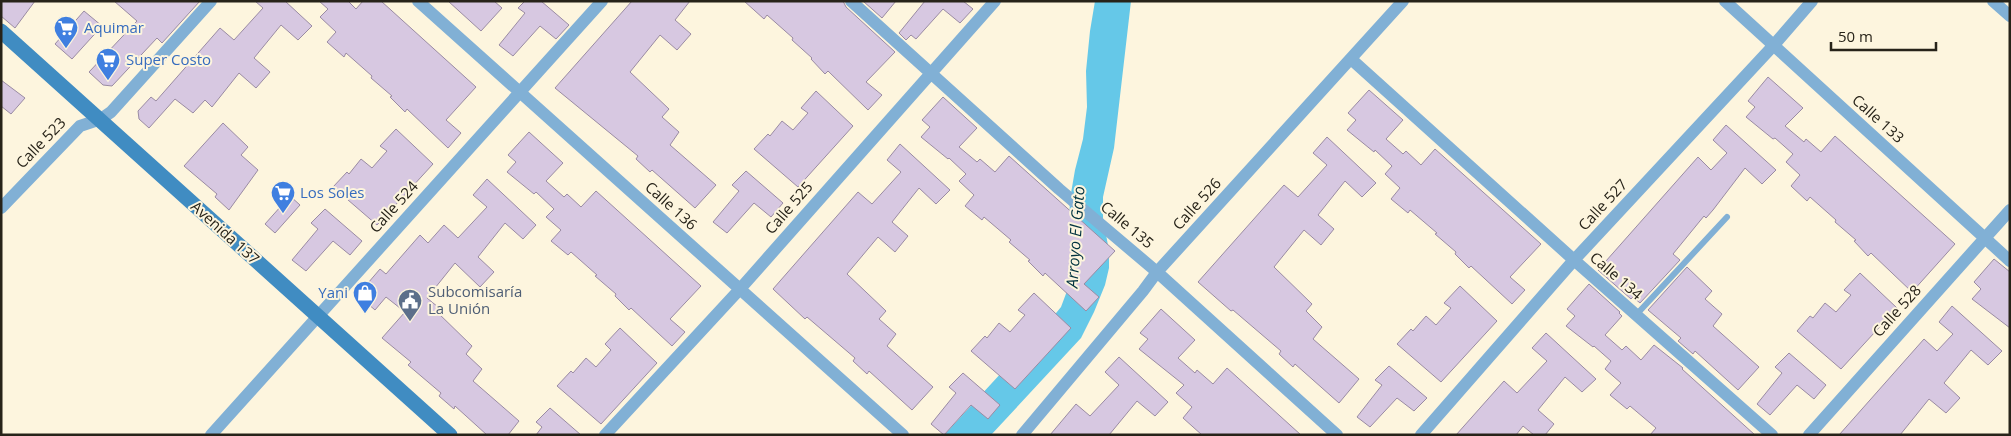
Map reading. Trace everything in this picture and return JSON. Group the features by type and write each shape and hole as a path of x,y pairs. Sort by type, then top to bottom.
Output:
{"street":[{"name":"Calle 523","path":"1,208 80,126 101,120 111,112 212,1"},
{"name":"Calle 136","path":"418,1 903,435"},
{"name":"Calle 524","path":"210,435 602,1"},
{"name":"Calle 135","path":"851,1 1059,189 1157,272 1336,435"},
{"name":"Calle 525","path":"605,435 740,289 930,72 995,1"},
{"name":"Calle 526","path":"1022,435 1157,272 1403,1"},
{"name":"Calle 133","path":"1726,1 2010,261"},
{"name":"Calle 527","path":"1421,435 1574,260 1773,46 1812,1"},
{"path":"1993,1 2010,16"},
{"name":"Avenida 137","path":"1,31 450,435"},
{"name":"Calle 134","path":"1351,59 1772,435"},
{"name":"Calle 528","path":"1809,435 2010,210"}],"lane":[{"path":"1636,315 1727,217"}],"water":[{"name":"Arroyo El Gato","path":"1095,1 1131,1 1114,148 1103,197 1103,218 1109,251 1109,268 1105,285 1081,338 991,435 944,435 1052,318 1061,307 1067,291 1070,199 1083,139 1087,107 1086,71"}],"building":[{"path":"1,1 35,1 15,28 1,16"},
{"path":"114,1 200,1 162,43 157,38 112,86 103,85 89,72 137,21"},
{"path":"255,1 285,1 312,26 298,40 281,25 254,58 270,72 256,88 239,73 212,107 205,100 193,113 175,99 149,128 139,119 138,111 151,97 156,101 220,28 234,40 263,8"},
{"path":"319,1 348,1 356,9 363,1 381,1 476,87 446,120 461,133 448,148 407,109 405,112 390,97 392,96 371,78 372,76 346,53 344,57 327,42 336,32 320,17 328,9"},
{"path":"448,1 494,1 502,8 481,31"},
{"path":"525,1 541,1 569,25 556,39 540,26 513,56 499,45 525,13 518,8"},
{"path":"632,1 690,1 675,20 691,34 677,50 660,35 630,72 669,109 662,117 679,132 670,145 716,185 695,208 652,170 650,172 636,159 638,156 555,88"},
{"path":"744,1 843,1 846,7 895,52 866,82 882,95 868,110 828,71 825,74 812,58 792,40 793,38 767,15 764,19"},
{"path":"863,1 896,1 882,18"},
{"path":"925,1 963,1 973,9 960,23 943,9 916,39 911,35 906,40 899,33"},
{"path":"84,11 102,26 72,59 55,44"},
{"path":"1768,77 1803,108 1785,126 1804,142 1806,139 1821,152 1835,136 1955,244 1912,292 1871,253 1868,256 1854,241 1856,240 1810,197 1807,201 1791,186 1800,175 1786,162 1793,154 1746,117 1755,107 1748,101"},
{"path":"1,80 25,98 11,114 1,106"},
{"path":"1369,90 1403,120 1386,139 1403,154 1406,151 1421,165 1435,149 1541,244 1510,277 1525,290 1512,304 1471,266 1469,268 1455,254 1456,252 1435,234 1437,233 1410,210 1408,213 1391,199 1400,188 1385,174 1392,166 1375,150 1374,152 1347,130 1356,120 1348,113"},
{"path":"816,91 853,126 798,187 754,149 768,134 770,136 782,121 793,130 808,113 801,108"},
{"path":"943,97 977,128 959,147 977,162 980,159 995,172 1009,156 1115,251 1084,284 1099,297 1086,311 1045,273 1043,276 1028,261 1030,260 1009,242 1011,240 984,217 982,220 965,206 974,195 959,181 966,174 949,158 921,137 930,127 922,120"},
{"path":"223,123 248,147 241,155 258,170 229,210 215,197 217,194 184,166"},
{"path":"1726,125 1776,170 1762,184 1745,168 1713,210 1706,218 1704,216 1673,254 1680,260 1640,303 1633,297 1631,299 1598,270 1698,157 1711,170 1727,153 1713,140"},
{"path":"396,129 433,164 377,225 333,187 347,172 349,174 361,159 372,168 387,151 380,146"},
{"path":"529,132 563,163 546,181 564,197 567,194 581,207 596,191 701,286 670,319 685,332 672,346 631,308 629,310 615,296 616,294 595,276 597,275 571,252 568,255 551,241 561,230 546,217 554,209 536,192 534,194 507,172 516,162 508,155"},
{"path":"1327,137 1376,183 1362,197 1345,181 1318,215 1334,229 1321,245 1304,230 1274,267 1312,304 1306,311 1322,327 1313,339 1359,379 1339,403 1295,364 1293,367 1279,354 1281,351 1198,282 1284,185 1298,197 1327,165 1313,153"},
{"path":"900,144 950,190 936,204 919,188 892,222 908,236 895,252 878,237 847,274 886,311 879,319 896,334 887,346 933,387 912,410 869,371 867,374 853,361 855,358 807,317 805,319 773,289 858,192 872,204 901,172 887,160"},
{"path":"746,171 783,203 771,217 754,203 727,233 713,222 739,191 732,185"},
{"path":"487,179 536,225 523,239 505,223 478,257 494,272 480,287 455,263 427,298 438,307 435,310 472,346 466,354 482,369 473,381 519,421 508,435 487,435 455,406 454,409 439,396 441,393 408,365 411,362 382,338 405,312 386,297 375,310 360,297 371,285 368,283 380,269 386,274 420,235 428,243 444,225 458,238 487,207 473,195"},
{"name":"Los Soles","path":"290,196 300,205 275,233 265,224"},
{"path":"325,209 362,241 350,255 333,241 306,271 292,260 318,229 311,223"},
{"path":"1994,259 2010,272 2010,328 1972,299 1981,289 1974,282"},
{"path":"1687,267 1712,291 1705,299 1722,314 1713,326 1759,367 1738,390 1695,351 1693,354 1678,341 1681,338 1648,310"},
{"path":"1860,273 1897,308 1841,369 1797,331 1810,316 1813,318 1825,303 1836,312 1851,295 1844,290"},
{"path":"1589,284 1622,316 1605,335 1622,350 1626,346 1641,360 1654,345 1683,368 1755,435 1650,435 1656,428 1630,406 1627,409 1610,395 1621,383 1605,369 1611,361 1566,326 1575,316 1567,309"},
{"path":"1460,286 1497,321 1441,382 1397,344 1411,329 1413,331 1426,316 1436,325 1451,308 1444,303"},
{"path":"1034,293 1071,328 1015,389 971,351 985,336 987,338 999,323 1010,332 1025,315 1018,310"},
{"path":"1952,306 2002,351 1988,365 1971,350 1944,383 1960,398 1946,413 1929,399 1900,435 1839,435 1924,339 1937,351 1953,334 1939,322"},
{"path":"1161,309 1195,340 1178,358 1195,373 1197,370 1213,384 1227,368 1301,435 1202,435 1183,418 1192,407 1176,393 1184,385 1139,349 1148,339 1140,333"},
{"path":"620,328 657,363 601,424 557,386 571,371 573,373 586,358 596,367 611,350 605,344"},
{"path":"1546,333 1596,379 1582,392 1565,377 1538,410 1554,424 1545,435 1534,435 1523,426 1516,435 1456,435 1504,381 1517,393 1547,361 1532,348"},
{"path":"1789,353 1826,385 1814,399 1797,385 1770,415 1757,404 1782,373 1775,367"},
{"path":"1119,357 1168,402 1155,416 1137,401 1109,435 1050,435 1076,404 1090,416 1119,385 1105,372"},
{"path":"1389,366 1427,398 1414,411 1397,398 1370,427 1357,417 1382,385 1375,380"},
{"path":"963,373 1000,405 988,419 971,405 944,435 931,424 956,393 949,387"},
{"path":"550,408 581,435 536,435 542,427 536,422"}],"place":[{"name":"Aquimar","path":"66,49"},
{"name":"Super Costo","path":"108,81"},
{"name":"Los Soles","path":"283,214"},
{"name":"Yani","path":"365,314"},
{"name":"Subcomisaría La Unión","path":"410,322"}]}
